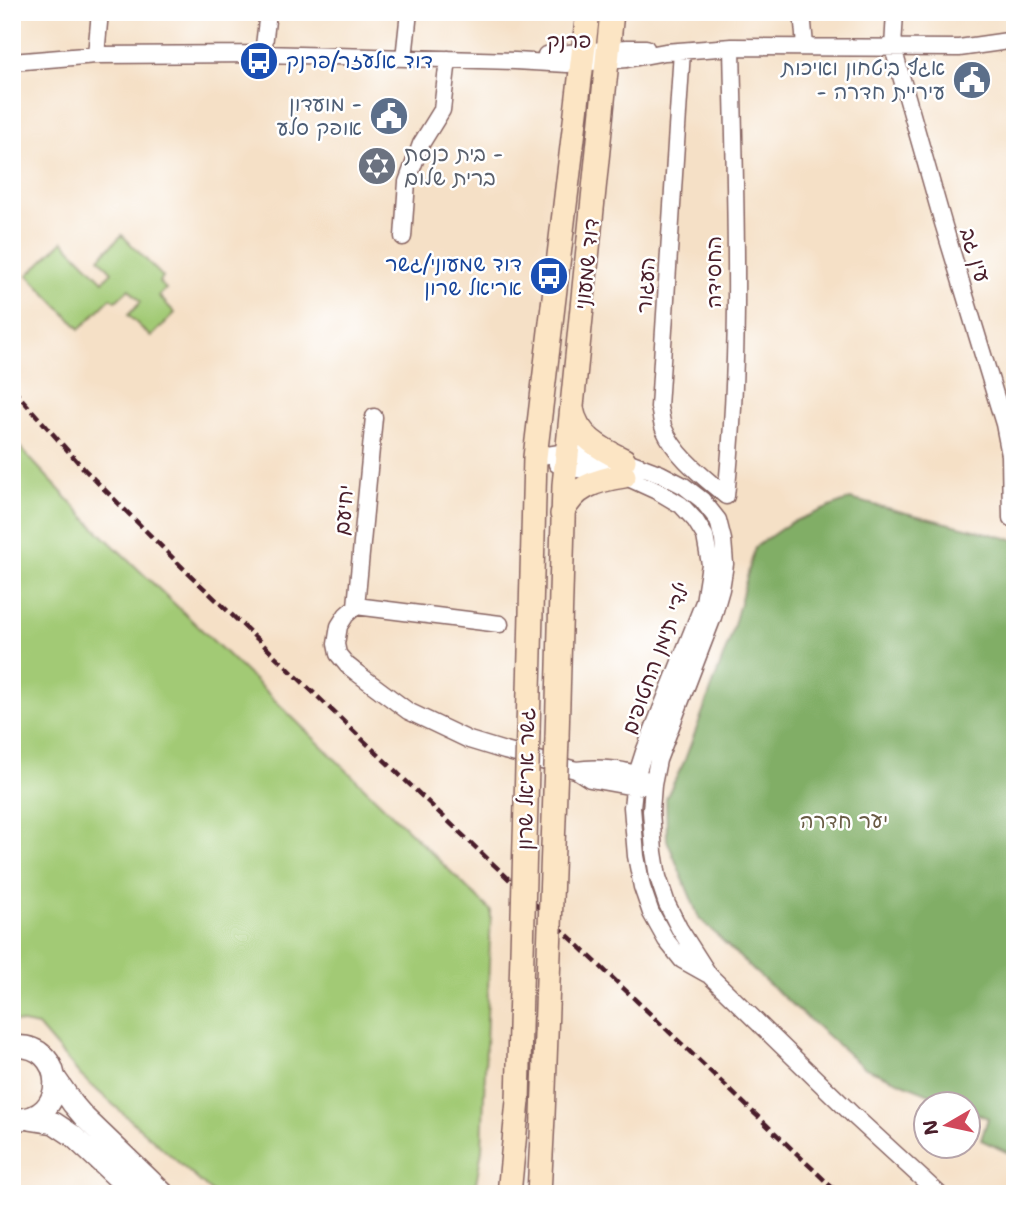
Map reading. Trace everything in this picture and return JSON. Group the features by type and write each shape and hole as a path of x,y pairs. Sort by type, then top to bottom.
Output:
{"main road":[{"name":"דוד שמעוני","path":"535,457 588,12"},
{"name":"דוד שמעוני","path":"562,515 612,12"},
{"path":"562,515 567,503 583,489 624,468 586,436 575,421 572,404"},
{"name":"גשר אריאל שרון","path":"509,1194 518,1101 535,457"},
{"name":"גשר אריאל שרון","path":"539,1194 557,737 562,515"}],"street":[{"path":"96,55 100,12"},
{"path":"263,54 268,12"},
{"path":"404,58 408,12"},
{"path":"802,12 805,46"},
{"name":"עין גב","path":"895,12 893,48 1004,424 1010,455 1011,518"},
{"name":"פרנק","path":"12,62 96,55 263,54 515,61 608,55 627,60 665,52 732,47 959,48 1015,40"},
{"name":"החסידה","path":"726,496 732,444 736,264 732,47"},
{"name":"העגור","path":"682,51 659,407 664,428 678,451 726,496"},
{"path":"403,237 407,181 421,144 442,110 448,59"},
{"name":"יחיעם","path":"374,417 356,606 346,615 340,626 336,644 338,654 347,666 408,711 470,740 576,770 591,767 636,780"},
{"name":"ילדי תימן החטופים","path":"535,457 661,474 684,486 702,500 718,520 725,564 713,617 658,760 653,785 652,830 659,877 667,904 709,975 939,1194"},
{"name":"ילדי תימן החטופים","path":"624,468 688,512 705,536 710,564 704,602 644,751 632,807 636,856 642,887 652,913 666,940 682,960 709,975"},
{"path":"356,606 500,624"},
{"path":"636,780 653,785"},
{"path":"14,1046 35,1050 43,1055 55,1078 85,1118 164,1194"},
{"path":"20,1119 38,1114 47,1108 55,1088 55,1078"},
{"path":"20,1119 54,1123 72,1135 135,1194"}],"green space":[{"path":"122,235 163,277 159,282 166,289 159,296 175,313 151,337 128,315 141,302 129,289 116,301 111,298 80,329 28,275 63,241 103,281 112,272 99,258"},
{"path":"12,439 93,526 491,911 482,1150 474,1194 214,1194 81,1076 38,1026 12,1021"},
{"name":"יער חדרה","path":"850,499 1015,540 1015,1156 982,1140 988,1118 982,1116 982,1090 920,1090 863,1067 754,971 699,918 667,840 666,798 684,762 731,636 755,547 790,523"}],"railway":[{"path":"12,388 85,470 188,573 839,1194"}],"place":[{"name":"דוד אלעזר/פרנק","path":"259,61"},
{"name":"אגף ביטחון ואיכות - עיריית חדרה","path":"972,80"},
{"name":"מועדון - אופק סלע","path":"389,116"},
{"name":"בית כנסת - ברית שלום","path":"377,166"},
{"name":"דוד שמעוני/גשר אריאל שרון","path":"549,276"}]}
